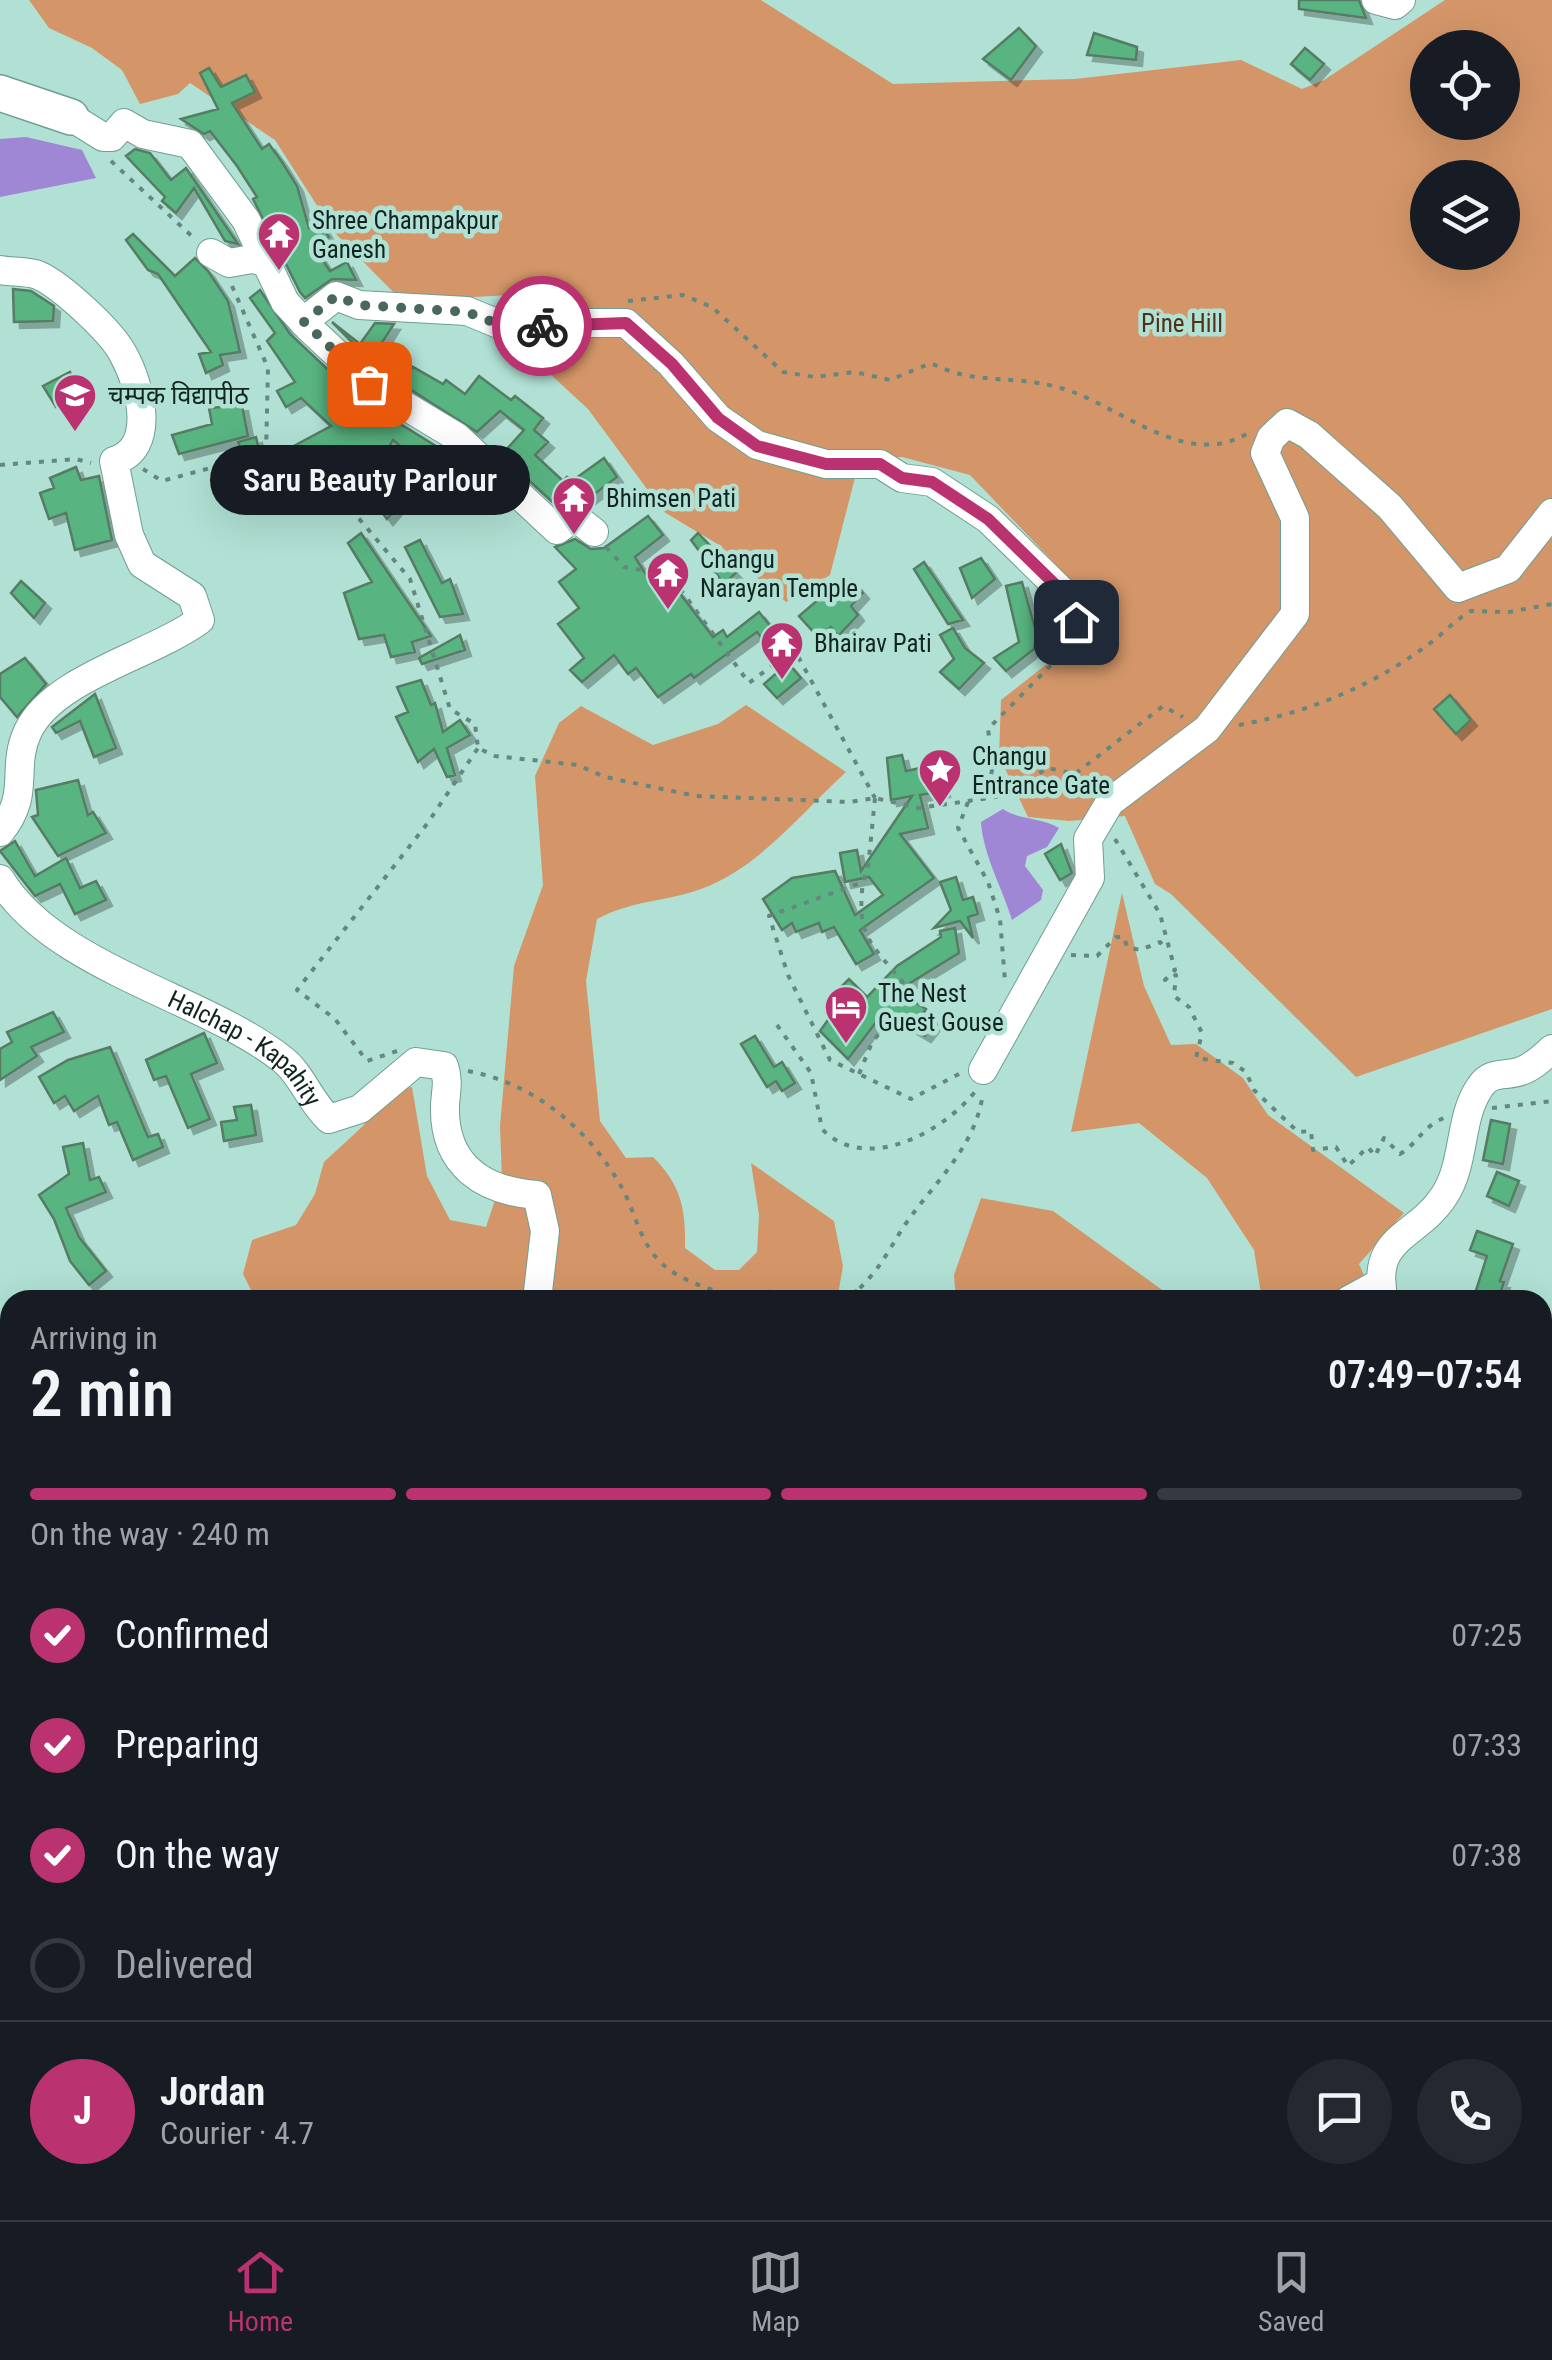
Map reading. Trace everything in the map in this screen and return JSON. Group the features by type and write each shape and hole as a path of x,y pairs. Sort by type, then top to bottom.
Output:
{"main road":[{"path":"0,93 72,117"}],"street":[{"path":"1376,0 1394,6 1400,0"},
{"path":"72,117 103,138 112,137 124,122 144,134 190,144 246,220 285,302 304,322 369,384 457,437 557,530 576,517 594,532"},
{"path":"211,254 228,263 252,259 267,262"},
{"path":"0,270 38,275 111,336 125,356 140,408 142,437 127,458 114,461 129,534 142,564 192,596 200,620 109,671 60,691 28,728 20,754 17,811 0,832"},
{"path":"304,322 336,296 359,305 467,312 513,330 558,324 626,323 661,353 718,418 757,446 826,464 880,464 902,478 932,482 988,519 1073,602 1076,622 1071,645"},
{"path":"983,1076 1090,878 1091,830 1110,802 1208,729 1296,614 1295,518 1265,453 1271,438 1287,423 1309,435 1390,508 1458,588 1508,569 1552,513"},
{"name":"Halchap - Kapahity","path":"0,879 11,897 94,961 134,977 285,1060 311,1103 329,1119 360,1109 430,1064"},
{"path":"1382,1290 1386,1250 1400,1235 1424,1222 1444,1197 1457,1170 1470,1111 1480,1086 1496,1073 1520,1071 1552,1049"},
{"path":"430,1064 449,1082 445,1108 452,1142 470,1173 501,1193 537,1195 543,1211 538,1290"}],"path":[{"path":"110,160 211,254 226,273 268,368 266,454 285,490 322,476 392,553 410,580 450,709 476,724 478,748 427,824 297,990 335,1019 367,1062 392,1050 430,1064 500,1077 575,1123 621,1186 652,1252 691,1285 709,1290"},
{"path":"612,304 683,295 712,307 783,372 814,377 855,372 890,380 931,362 964,378 1015,376 1063,388 1155,432 1194,442 1230,444 1256,428 1287,423"},
{"path":"0,465 76,459 115,468 135,463 162,481 266,454"},
{"path":"624,567 670,575 749,683 794,648 875,798 868,868 862,882 858,916 867,936 905,985 906,994 871,1046 858,1074"},
{"path":"478,748 495,756 578,765 605,777 696,796 849,802 875,798 898,806 940,808 984,799 1048,768 1075,774 1162,706 1208,729 1302,713 1428,645 1472,611 1509,612 1552,604"},
{"path":"984,799 992,768 988,729 1071,645"},
{"path":"968,802 958,828 988,882 1000,920 1009,1023"},
{"path":"1091,830 1107,829 1160,914 1175,970 1165,980 1176,975 1174,996 1189,1007 1202,1033 1196,1058 1202,1062 1232,1063 1246,1072 1254,1090 1282,1118 1298,1132 1311,1131 1313,1150 1336,1146 1348,1166 1368,1147 1375,1156 1384,1138 1400,1154 1415,1144 1424,1128 1470,1111 1552,1101"},
{"path":"862,882 769,916 788,975 830,1060 900,1096 919,1097 964,1071 983,1076"},
{"path":"1042,961 1057,949 1077,958 1097,956 1116,938 1124,937 1127,947 1140,950 1160,942 1169,951"},
{"path":"777,1026 811,1073 822,1129 852,1148 867,1150 920,1136 951,1119 983,1076"},
{"path":"856,1290 884,1265 900,1233 954,1164 980,1109 983,1076"}],"green space":[{"name":"Pine Hill","path":"29,0 761,0 893,84 1075,79 1241,60 1302,89 1324,80 1445,0 1552,0 1552,1009 1356,1077 1171,894 1155,884 1125,816 1069,821 1028,817 999,756 1001,700 1071,645 1078,628 1108,619 970,475 902,457 860,458 830,575 786,602 719,545 664,512 588,409 535,360 512,295 402,301 334,232 275,140 190,83 178,94 140,104 122,70 92,48 49,28"},
{"path":"746,705 846,772 761,854 722,880 597,919 586,981 600,1121 626,1158 653,1157 662,1167 680,1198 685,1248 715,1270 739,1270 757,1252 759,1215 751,1163 834,1221 843,1266 839,1290 251,1290 243,1274 252,1240 296,1225 315,1194 324,1162 363,1126 392,1090 412,1087 427,1176 450,1220 486,1227 502,1179 500,1126 514,966 543,885 535,776 559,723 581,706 653,745 718,724"},
{"path":"1122,893 1144,986 1171,1045 1196,1044 1243,1078 1268,1115 1404,1213 1359,1264 1371,1290 1260,1290 1254,1250 1207,1178 1139,1123 1071,1132"},
{"path":"981,1198 1053,1211 1162,1290 955,1290 954,1275"}],"shaded area":[{"path":"26,137 82,150 96,178 0,197 0,139"},
{"path":"1003,809 1059,828 1047,847 1027,856 1025,866 1043,890 1041,900 1012,920 989,859 981,822"}],"building":[{"path":"1299,0 1359,0 1366,18 1299,9"},
{"path":"1019,28 1036,46 1011,80 983,59"},
{"path":"1094,33 1137,47 1136,60 1087,55"},
{"path":"1305,48 1324,64 1310,80 1291,64"},
{"path":"209,68 221,87 246,75 255,92 232,103 262,149 269,144 297,186 309,228 320,222 329,237 313,246 330,271 347,262 356,280 332,279 305,298 300,292 253,199 257,197 237,166 210,131 204,134 181,119 218,109 200,73"},
{"path":"135,149 150,153 171,180 186,168 238,244 225,241 194,188 176,213 162,201 165,197 126,156"},
{"path":"133,234 175,276 195,258 208,271 228,301 240,352 220,355 223,365 206,373 199,354 211,352 158,274 148,270 126,240"},
{"path":"13,289 31,291 54,306 53,321 14,322"},
{"path":"260,290 290,334 357,397 452,456 444,455 434,467 412,447 408,453 393,440 379,465 406,497 387,519 365,490 353,504 335,490 342,482 314,455 271,476 245,496 234,480 248,469 238,442 256,437 262,463 331,426 301,398 286,407 277,391 295,382 267,341 275,333 250,298"},
{"path":"332,322 360,344 375,323 394,324 376,352 407,375 413,367 443,384 446,380 465,394 479,376 511,400 515,396 543,418 534,430 548,442 535,455 563,481 567,477 572,481 604,458 617,477 584,502 574,500 558,507 523,475 527,470 506,450 524,430 500,411 477,432 380,370"},
{"path":"70,372 83,396 56,407 43,386"},
{"path":"242,405 248,436 179,454 172,435 212,424 209,408"},
{"path":"76,467 81,480 99,476 112,540 75,550 66,513 49,519 40,493 54,488 50,478"},
{"path":"648,516 663,535 635,557 658,594 672,583 713,637 723,630 727,637 759,612 788,648 776,657 757,632 694,678 691,674 658,697 636,668 628,674 614,655 582,682 570,670 584,658 558,624 579,608 559,582 576,569 555,547 575,539 591,549 604,548"},
{"path":"361,533 431,636 412,642 415,652 391,657 384,635 359,639 344,593 372,582 348,543"},
{"path":"698,533 736,573 724,584 691,540"},
{"path":"420,540 442,583 450,579 463,614 440,617 405,547"},
{"path":"981,558 995,579 972,598 960,568"},
{"path":"924,562 963,620 948,624 914,569"},
{"path":"852,580 863,593 851,606 858,615 838,636 831,627 818,637 799,616 834,586 838,591"},
{"path":"21,581 45,603 34,618 11,593"},
{"path":"1022,582 1037,635 1034,649 1006,671 994,658 1019,642 1006,586"},
{"path":"953,628 965,648 984,663 959,689 940,672 954,659 940,635"},
{"path":"460,635 465,650 422,664 419,658"},
{"path":"25,658 46,684 17,717 0,697 0,674"},
{"name":"Bhairav Pati","path":"788,663 801,678 777,698 764,684"},
{"path":"421,680 431,705 435,703 443,732 460,720 470,735 447,748 455,775 447,777 434,749 418,762 396,717 408,712 397,687"},
{"path":"95,694 116,748 94,757 80,721 56,733 52,727"},
{"path":"1450,695 1471,720 1456,734 1434,709"},
{"path":"902,755 906,771 939,764 944,791 920,795 928,828 900,834 934,878 860,930 874,954 856,964 834,927 822,932 819,923 796,932 792,923 782,930 763,899 792,878 835,871 855,915 883,895 869,877 845,882 840,853 857,850 861,871 912,796 891,800 887,758"},
{"path":"78,780 88,815 93,812 106,833 58,856 32,817 38,815 36,790"},
{"path":"15,841 35,876 66,858 80,888 96,881 106,900 75,914 60,884 35,896 0,851"},
{"path":"1061,844 1072,873 1060,880 1045,854"},
{"path":"956,877 963,900 973,897 978,914 968,917 973,938 960,921 934,928 951,910 940,882"},
{"path":"955,928 959,953 897,991 926,1009 923,1013 936,1022 925,1036 884,1012 848,1059 820,1031 840,1003 832,996 849,979 867,997 897,966 941,937 940,931"},
{"path":"53,1012 64,1032 31,1047 37,1056 0,1080 0,1049 12,1042 7,1032"},
{"path":"204,1033 217,1063 191,1074 210,1119 188,1128 166,1076 154,1080 146,1060"},
{"path":"755,1036 774,1067 782,1062 795,1083 782,1091 776,1081 767,1087 741,1044"},
{"path":"110,1047 148,1137 158,1134 163,1147 133,1160 117,1122 109,1125 98,1096 74,1111 65,1096 54,1103 39,1077 68,1060"},
{"path":"251,1105 256,1135 224,1141 221,1122 237,1120 234,1107"},
{"path":"1491,1120 1510,1124 1503,1164 1483,1160"},
{"path":"83,1143 90,1180 99,1177 106,1192 66,1208 79,1237 106,1271 89,1285 70,1261 54,1219 39,1195 69,1174 63,1147"},
{"path":"1497,1172 1519,1181 1509,1206 1487,1196"},
{"path":"1477,1231 1513,1244 1500,1281 1504,1282 1501,1290 1476,1290 1487,1256 1470,1250"}],"way so far":[{"path":"369,384 304,322 336,296 359,305 467,312 513,330 542,326"}],"place":[{"name":"Shree Champakpur Ganesh","path":"279,272"},
{"name":"Saru Beauty Parlour","path":"369,384"},
{"name":"चम्पक विद्यापीठ","path":"75,433"},
{"name":"Bhimsen Pati","path":"574,536"},
{"name":"Changu Narayan Temple","path":"668,611"},
{"name":"Bhairav Pati","path":"782,681"},
{"name":"Changu Entrance Gate","path":"940,808"},
{"name":"The Nest Guest Gouse","path":"846,1045"}],"route":[{"path":"542,326 626,323 672,364 718,418 757,446 826,464 880,464 902,478 932,482 988,519 1073,602 1076,622"}]}
